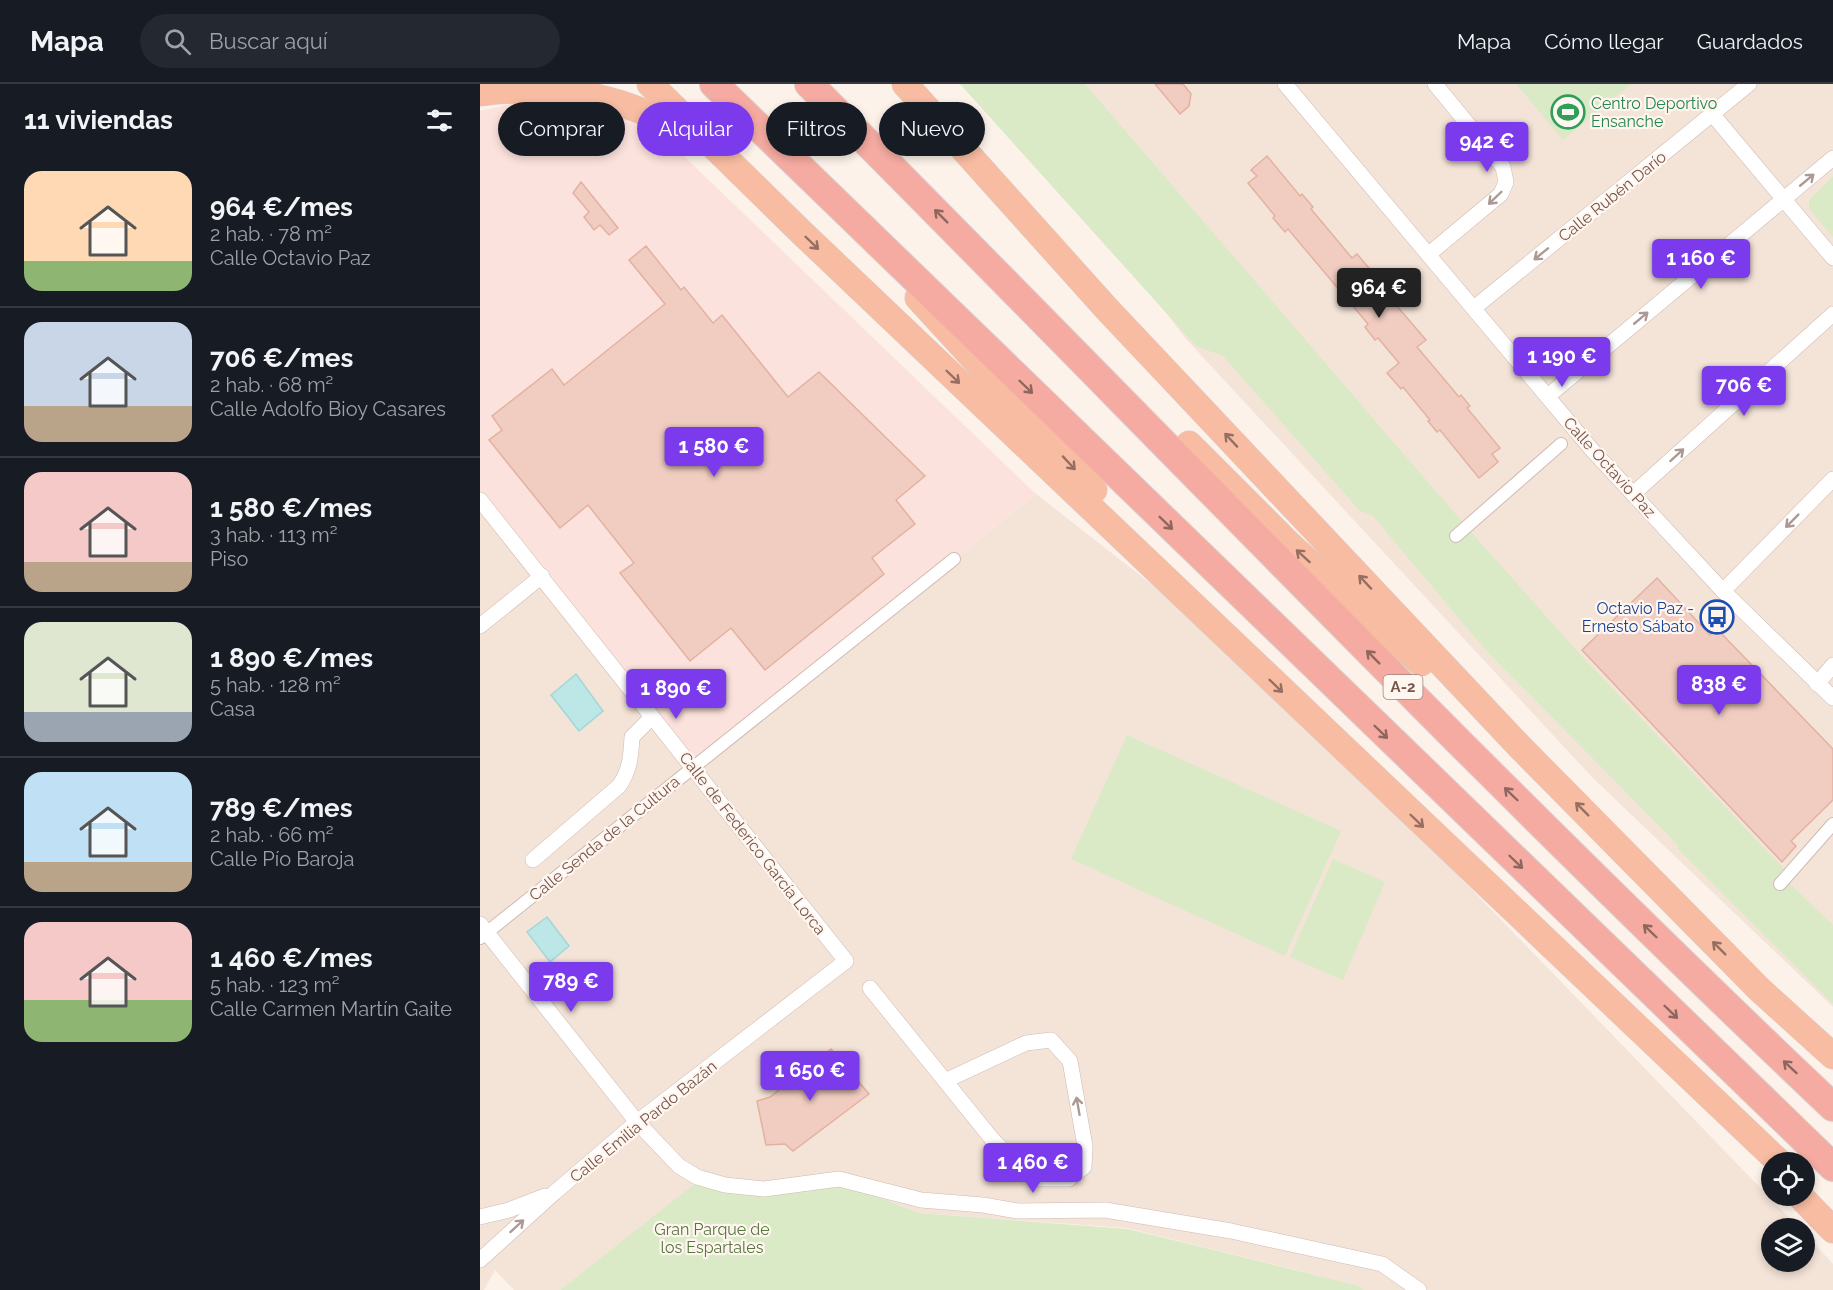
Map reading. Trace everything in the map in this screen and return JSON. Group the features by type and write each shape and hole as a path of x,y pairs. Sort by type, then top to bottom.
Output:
{"highway":[{"path":"650,84 786,218 1768,1152"},
{"path":"714,84 1833,1167"},
{"name":"A-2","path":"809,84 1358,642 1735,1014 1833,1107"},
{"path":"905,84 1106,308 1520,747 1760,990 1833,1056"},
{"path":"929,84 1026,201 1106,308"},
{"path":"480,93 499,88 542,86 582,91 631,104 669,123 786,218"},
{"path":"788,157 1255,665"},
{"path":"982,258 1055,312 1290,544 1410,654 1520,747"},
{"path":"1682,1071 1761,1154"},
{"path":"1815,1197 1833,1214"},
{"path":"1810,1206 1833,1230"}],"street":[{"name":"Calle Octavio Paz","path":"1285,84 1633,494 1723,591 1833,698"},
{"path":"1429,254 1501,194 1506,182 1503,167 1435,84"},
{"name":"Calle Rubén Darío","path":"1474,308 1749,84"},
{"path":"1713,115 1833,258"},
{"path":"1548,396 1833,158"},
{"path":"1633,494 1833,314"},
{"path":"1456,536 1561,444"},
{"path":"1723,591 1833,479"},
{"name":"Calle de Federico García Lorca","path":"480,500 846,961"},
{"name":"Calle Senda de la Cultura","path":"482,931 693,768 954,560"},
{"path":"480,626 542,576"},
{"path":"1817,684 1833,665"},
{"path":"533,860 619,786 631,762 632,737 652,717"},
{"path":"1780,884 1833,824"},
{"path":"482,931 637,1122 679,1166 697,1177 725,1185 764,1189 839,1179 921,1200 983,1205 1018,1211 1105,1210 1231,1231 1383,1264 1419,1290"},
{"name":"Calle Emilia Pardo Bazán","path":"480,1260 637,1122 846,961"},
{"path":"870,988 945,1081 992,1139 1019,1167 1035,1179 1069,1179 1084,1167 1085,1146 1070,1060 1051,1040 1026,1043 945,1081"},
{"name":"Calle Emilia Pardo Bazán","path":"480,1217 509,1210 554,1193"}],"shaded area":[{"path":"994,84 1833,84 1833,1007 1592,777 1186,339"},
{"path":"528,100 545,102 519,102"},
{"path":"498,107 498,156 625,156 625,119 637,125 637,156 684,156 1036,494 693,768 480,500 480,111"},
{"path":"1036,494 1255,665 1761,1189 1761,1206 1778,1206 1789,1218 1761,1218 1761,1272 1815,1272 1815,1245 1833,1264 1833,1290 1364,1290 1356,1285 1127,1228 919,1213 853,1187 806,1188 704,1183 692,1187 560,1290 514,1290 495,1270 484,1290 480,1290 480,500 693,768"}],"green space":[{"path":"960,84 1085,84 1471,532 1577,651 1784,869 1790,884 1833,925 1833,1004 1678,849 1678,845 1484,648 1372,515 1360,511 1223,356 1196,346 985,112 985,102 976,102"},
{"name":"Centro Deportivo Ensanche","path":"1516,84 1631,84 1563,140"},
{"path":"1833,176 1833,237 1809,209 1809,200"},
{"path":"1127,735 1341,831 1285,956 1071,859"},
{"path":"1333,859 1385,882 1343,980 1290,957"},
{"name":"Gran Parque de los Espartales","path":"704,1183 806,1188 853,1187 919,1213 1128,1229 1356,1285 1364,1290 560,1290 692,1186"}],"water":[{"path":"576,674 603,711 579,731 551,695"},
{"path":"547,917 569,946 550,962 527,932"}],"building":[{"path":"1155,84 1183,84 1191,94 1189,106 1180,114"},
{"path":"1267,156 1300,196 1302,194 1313,207 1311,209 1352,258 1357,254 1369,268 1366,270 1426,340 1417,347 1459,397 1461,395 1470,406 1467,408 1500,448 1492,454 1498,462 1479,478 1440,430 1437,432 1403,387 1401,389 1387,373 1399,363 1378,338 1375,340 1365,327 1368,324 1288,229 1285,232 1273,218 1275,216 1248,183 1257,176 1251,170"},
{"path":"581,182 618,228 609,235 600,225 594,230 584,217 589,212 573,193"},
{"path":"646,246 681,290 684,287 713,323 722,315 788,397 819,372 925,476 896,500 915,524 872,558 884,574 765,670 731,628 690,661 620,573 634,563 588,505 560,528 489,440 502,430 492,416 552,369 564,385 665,304 629,260"},
{"path":"1657,578 1710,635 1717,629 1833,749 1833,800 1791,841 1796,846 1782,862 1582,650"},
{"path":"831,1049 869,1094 793,1151 785,1144 766,1145 757,1101 770,1097"}],"place":[{"name":"Centro Deportivo Ensanche","path":"1568,112"},
{"name":"Octavio Paz - Ernesto Sábato","path":"1717,617"}]}
